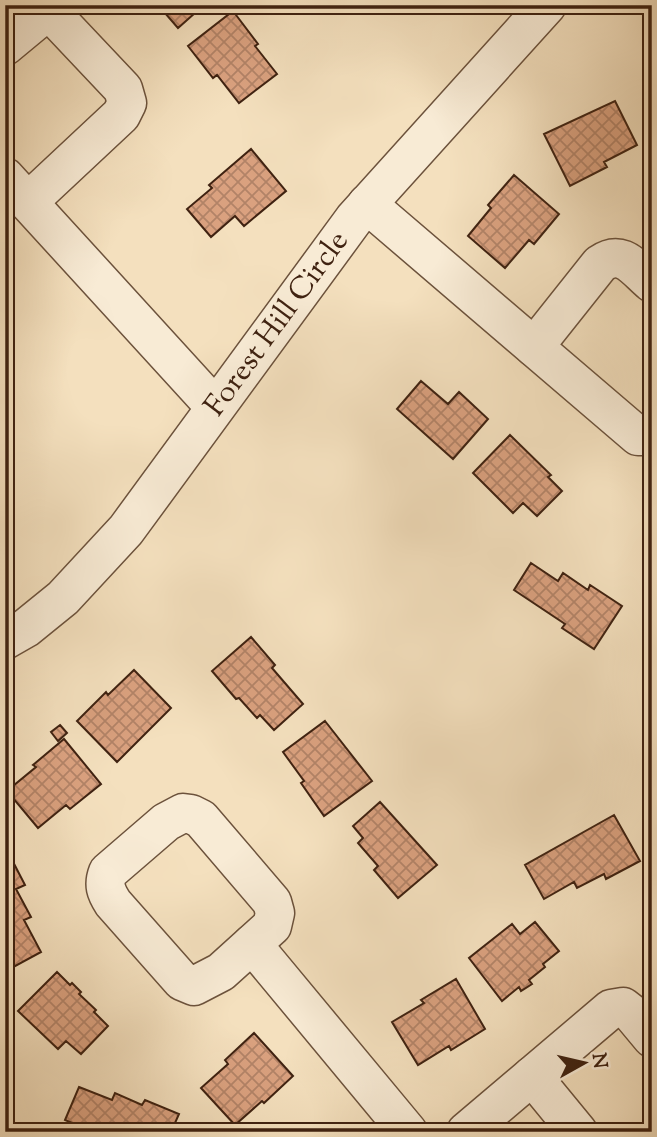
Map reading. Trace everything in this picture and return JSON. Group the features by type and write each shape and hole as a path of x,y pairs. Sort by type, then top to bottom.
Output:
{"street":[{"name":"Forest Hill Circle","path":"5,640 26,628 63,598 117,539 368,204 547,5"},
{"path":"5,46 40,17 55,17 123,89 127,103 121,115 17,189 215,407"},
{"path":"368,204 638,436 652,436"},
{"path":"534,347 600,264 610,257 623,258 652,283"},
{"path":"191,814 201,819 272,902 275,913 272,926 252,944 208,980 194,986 182,982 113,903 104,881 108,872 174,816 191,814"},
{"path":"252,944 408,1132"},
{"path":"466,1132 611,1009 623,1007 652,1038"},
{"path":"531,1076 578,1132"}],"building":[{"path":"158,5 204,5 178,28"},
{"path":"233,11 277,74 239,103 217,75 213,78 188,46"},
{"path":"615,101 637,145 604,162 607,167 570,186 544,134"},
{"path":"251,149 286,191 244,226 235,216 211,237 187,209 212,188 209,185"},
{"path":"514,175 559,214 534,244 529,240 505,268 468,236 491,208 488,205"},
{"path":"421,381 448,404 459,392 488,419 453,459 397,409"},
{"path":"510,435 551,475 548,477 562,491 537,516 523,503 513,513 473,473"},
{"path":"531,563 558,581 563,573 588,590 590,585 622,606 594,649 562,628 565,624 514,590"},
{"path":"251,637 275,665 272,668 303,704 274,730 260,715 257,718 239,698 236,699 212,671"},
{"path":"134,670 171,708 117,762 77,721 106,692 108,695"},
{"path":"325,721 372,781 324,816 283,752"},
{"path":"60,725 67,733 58,741 51,732"},
{"path":"64,739 101,784 70,809 66,805 38,828 7,791"},
{"path":"380,802 437,865 398,898 374,870 378,866 358,843 363,838 353,826"},
{"path":"614,815 640,861 606,879 604,874 577,888 574,882 544,899 525,865"},
{"path":"9,854 25,885 16,889 31,917 24,920 41,952 8,970 5,965 5,855"},
{"path":"535,922 559,951 529,980 532,984 521,991 519,987 502,1001 469,958 512,924 520,934"},
{"path":"57,972 81,992 79,994 108,1026 81,1054 66,1041 58,1049 18,1011"},
{"path":"456,979 485,1029 451,1050 449,1046 418,1065 392,1022"},
{"path":"254,1033 293,1076 235,1125 201,1088 228,1064 225,1060"},
{"path":"79,1087 112,1100 115,1093 142,1105 145,1100 179,1114 171,1132 93,1132 65,1120"}]}
